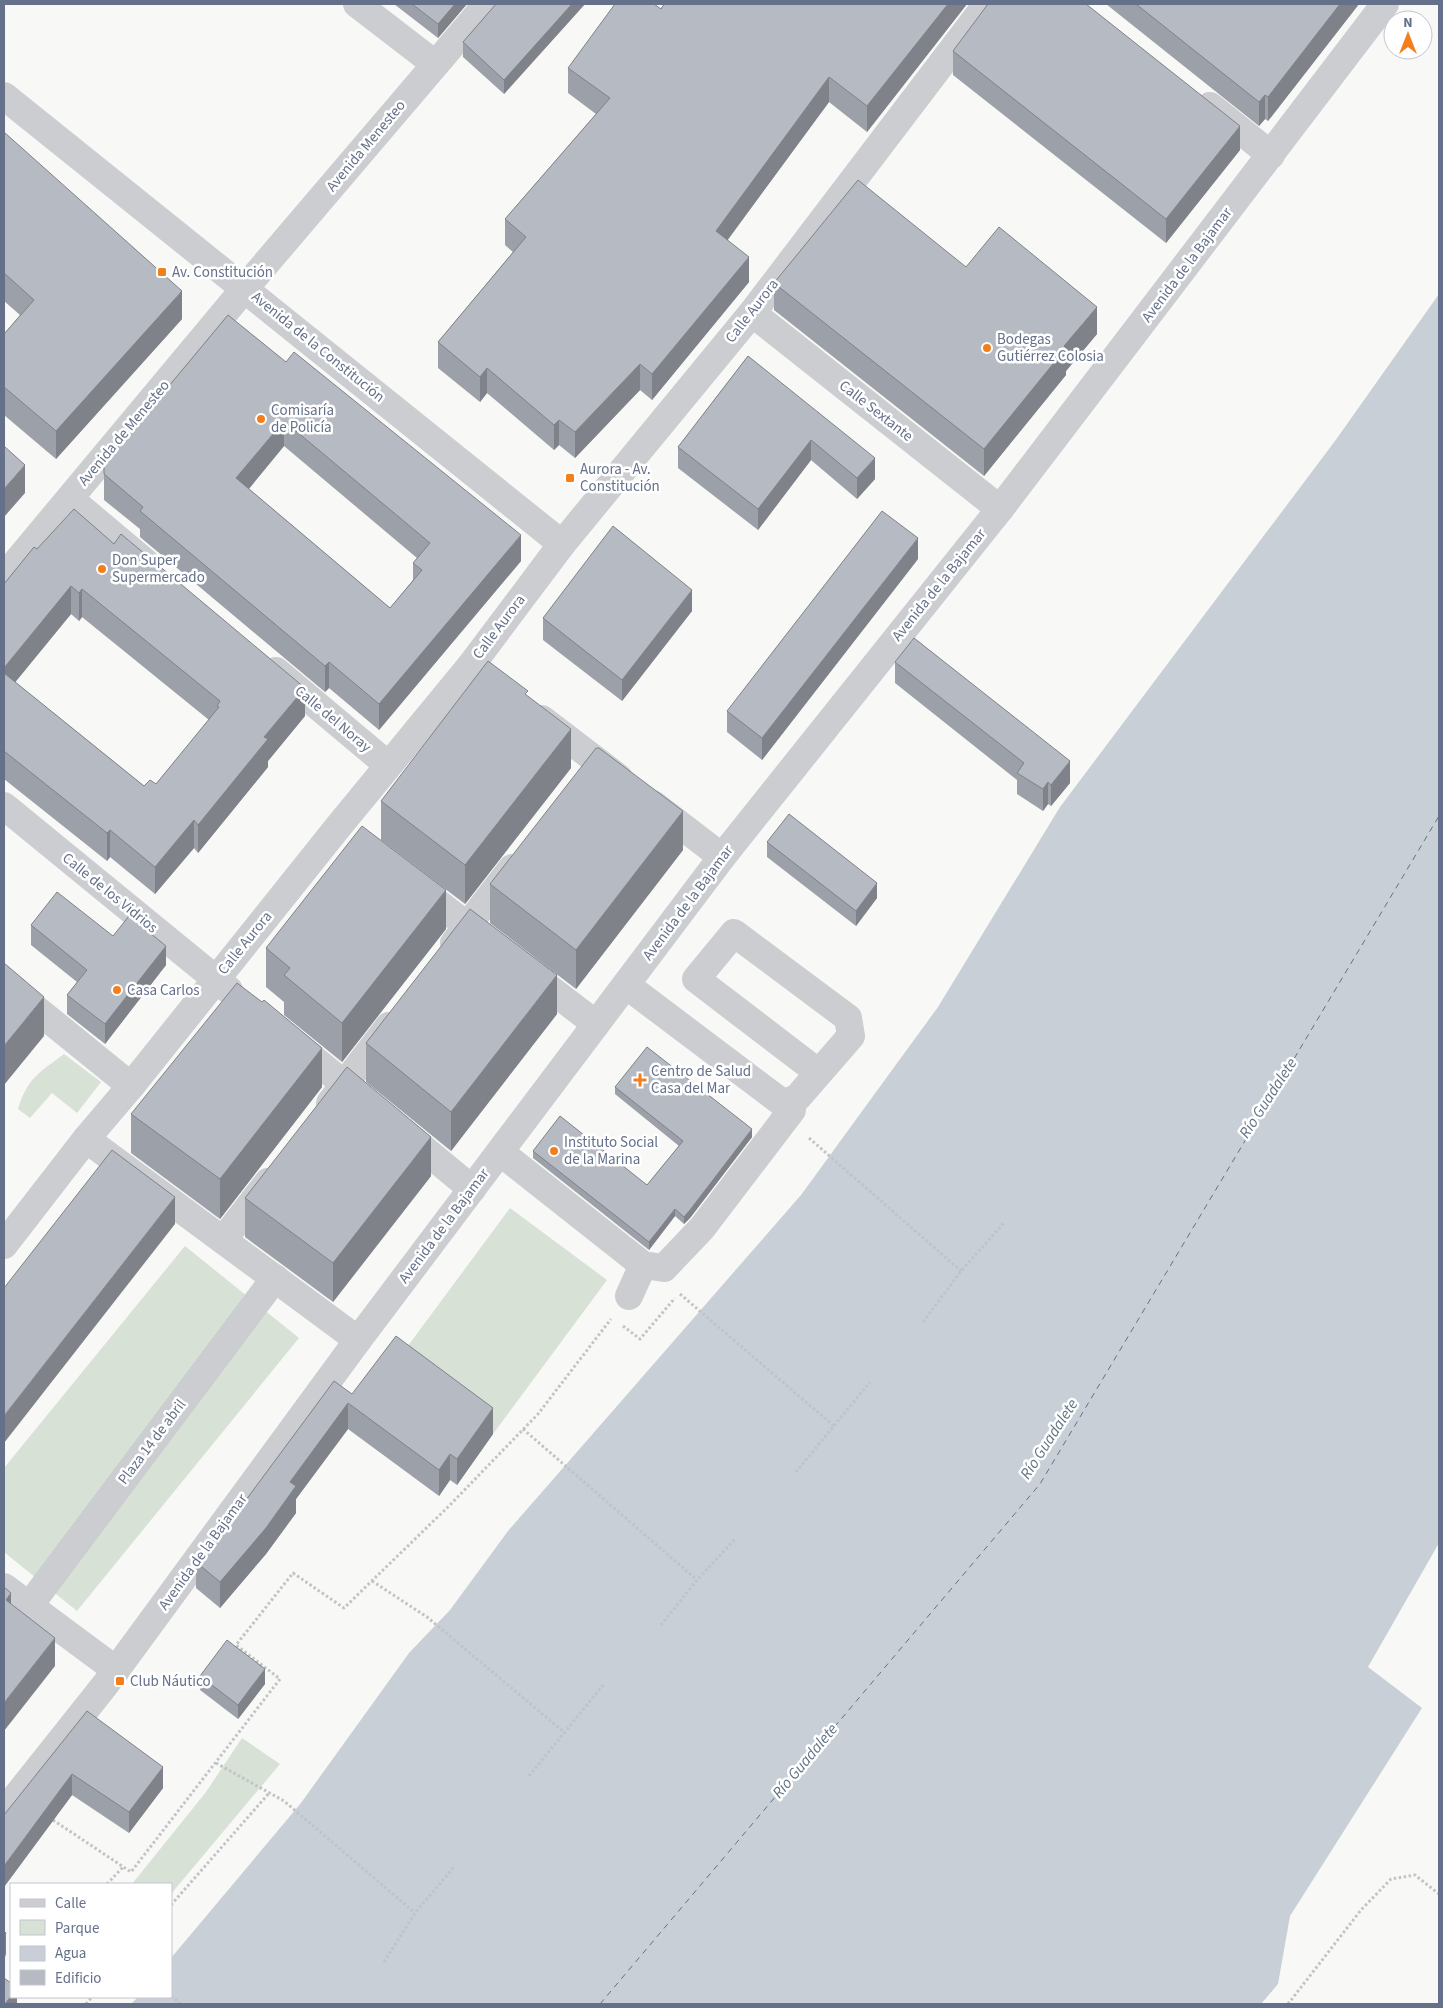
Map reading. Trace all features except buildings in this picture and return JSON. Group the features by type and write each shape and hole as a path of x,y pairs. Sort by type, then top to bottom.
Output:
{"street":[{"path":"357,4 435,64"},
{"name":"Avenida Menesteo","path":"245,288 487,4"},
{"name":"Calle Aurora","path":"4,1245 86,1139 472,664 562,544 752,313 987,4"},
{"name":"Avenida de la Bajamar","path":"4,1812 116,1670 173,1604 358,1340 722,858 1000,509 1385,4"},
{"path":"1187,88 1271,155"},
{"name":"Avenida de la Constitución","path":"4,96 562,544"},
{"name":"Avenida de Menesteo","path":"4,577 245,288"},
{"name":"Calle Sextante","path":"752,313 1000,509"},
{"path":"70,498 161,575"},
{"name":"Calle del Noray","path":"260,657 388,765"},
{"path":"472,664 495,682"},
{"path":"526,707 590,769 722,858"},
{"name":"Calle de los Vidrios","path":"4,806 246,1004"},
{"path":"338,827 361,844"},
{"path":"438,963 528,847"},
{"path":"399,873 596,1024"},
{"path":"784,1104 798,1097 819,1073 851,1036 848,1018 734,933 696,979 819,1073"},
{"path":"4,982 131,1086"},
{"path":"500,1152 643,1265 664,1268 702,1228 792,1110 626,985"},
{"path":"314,1123 403,1008"},
{"path":"276,1028 472,1188"},
{"path":"86,1139 358,1340"},
{"path":"223,1240 284,1162"},
{"path":"629,1296 643,1265"},
{"name":"Plaza 14 de abril","path":"29,1606 275,1278"},
{"path":"4,1587 116,1670"}],"path":[{"path":"808,1136 961,1271"},
{"path":"923,1322 961,1271 1004,1223"},
{"path":"679,1293 835,1427"},
{"path":"54,1820 131,1872 280,1679 236,1645 293,1573 344,1608 538,1414 629,1296"},
{"path":"796,1472 835,1427 870,1382"},
{"path":"523,1429 697,1580"},
{"path":"661,1625 697,1580 736,1538"},
{"path":"372,1581 427,1617 565,1733"},
{"path":"529,1776 604,1684"},
{"path":"216,1763 284,1801 415,1913"},
{"path":"172,1904 270,1792"},
{"path":"108,1883 124,1866"},
{"path":"384,1962 415,1913 454,1867"},
{"path":"1288,2004 1361,1910 1391,1878 1415,1875 1439,1894"}],"green space":[{"path":"64,1054 101,1082 77,1113 52,1093 30,1118 18,1109 26,1090 35,1077"},
{"path":"510,1208 607,1280 493,1434 396,1362"},
{"path":"185,1246 299,1338 77,1611 4,1552 4,1468"},
{"path":"242,1738 280,1764 172,1893 172,1883 133,1883 206,1792"}],"water":[{"name":"Río Guadalete","path":"1439,294 1439,1543 1368,1667 1422,1708 1290,1916 1278,1984 1261,2004 131,2004 137,1998 172,1998 172,1957 301,1803 409,1653 450,1610 508,1531 801,1195 938,1007 1060,807 1335,441"}],"ferry route":[{"path":"600,2004 1040,1484 1439,816"}],"place":[{"name":"Av. Constitución","path":"162,272"},
{"name":"Bodegas Gutiérrez Colosia","path":"987,348"},
{"name":"Comisaría de Policía","path":"261,419"},
{"name":"Aurora - Av. Constitución","path":"570,478"},
{"name":"Don Super Supermercado","path":"102,569"},
{"name":"Casa Carlos","path":"117,990"},
{"name":"Centro de Salud Casa del Mar","path":"640,1080"},
{"name":"Instituto Social de la Marina","path":"554,1151"},
{"name":"Club Náutico","path":"120,1681"}]}
